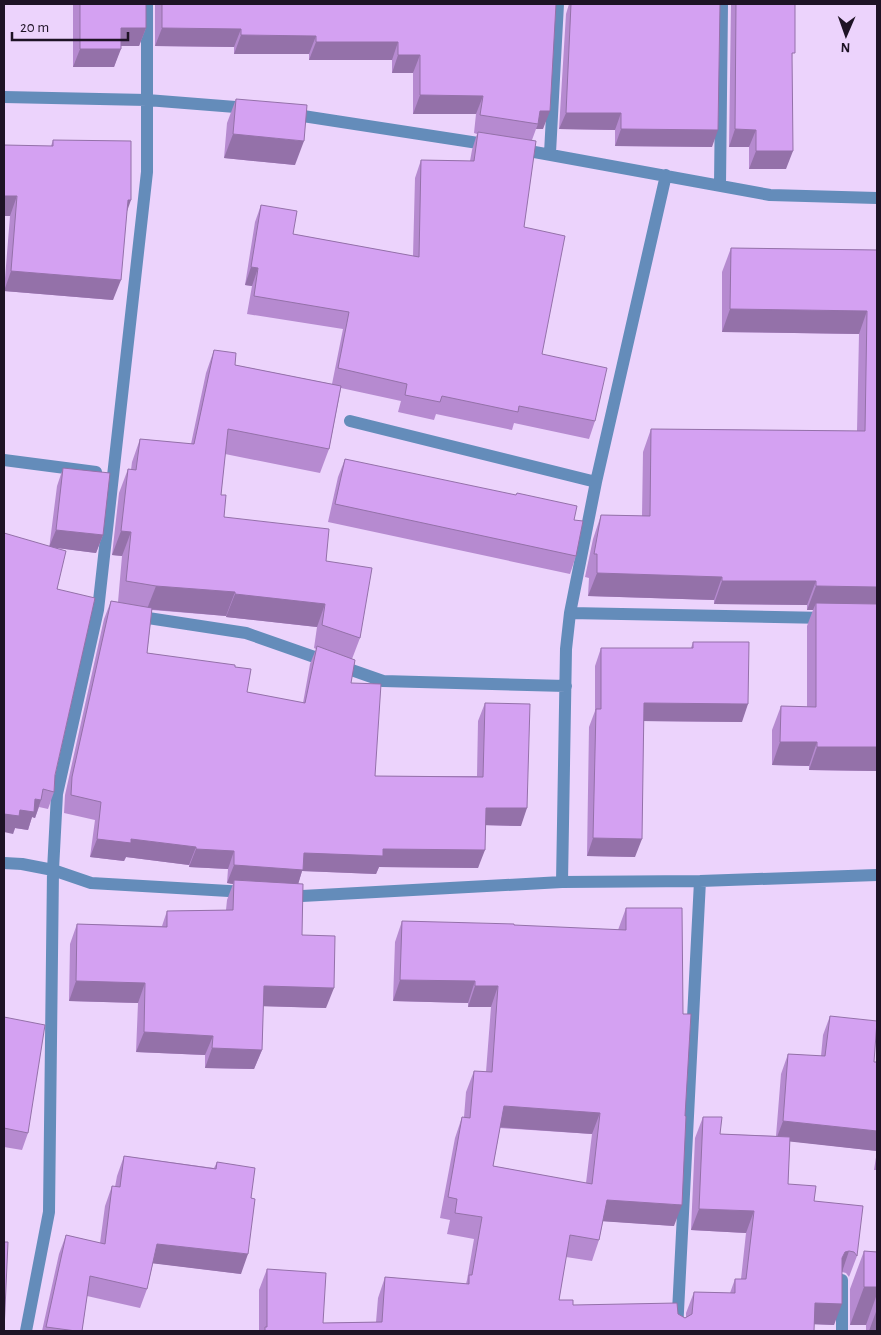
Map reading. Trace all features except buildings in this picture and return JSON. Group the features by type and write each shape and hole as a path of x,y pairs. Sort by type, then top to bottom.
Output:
{"street":[{"path":"26,1331 49,1212 53,870 58,794 103,610 113,474 147,172 147,4"},
{"path":"550,153 558,4"},
{"path":"720,185 722,4"},
{"path":"4,97 147,100 269,111 550,153 770,194 877,198"},
{"path":"562,882 566,649 570,613 596,482 666,175"},
{"path":"350,421 596,482"},
{"path":"4,460 113,474"},
{"path":"570,613 838,618"},
{"path":"127,614 246,633 383,681 566,686"},
{"path":"4,862 53,870 91,883 254,893"},
{"path":"273,894 302,896 562,882 700,881 877,875"},
{"path":"677,1331 700,881"},
{"path":"842,1280 842,1331"}]}
